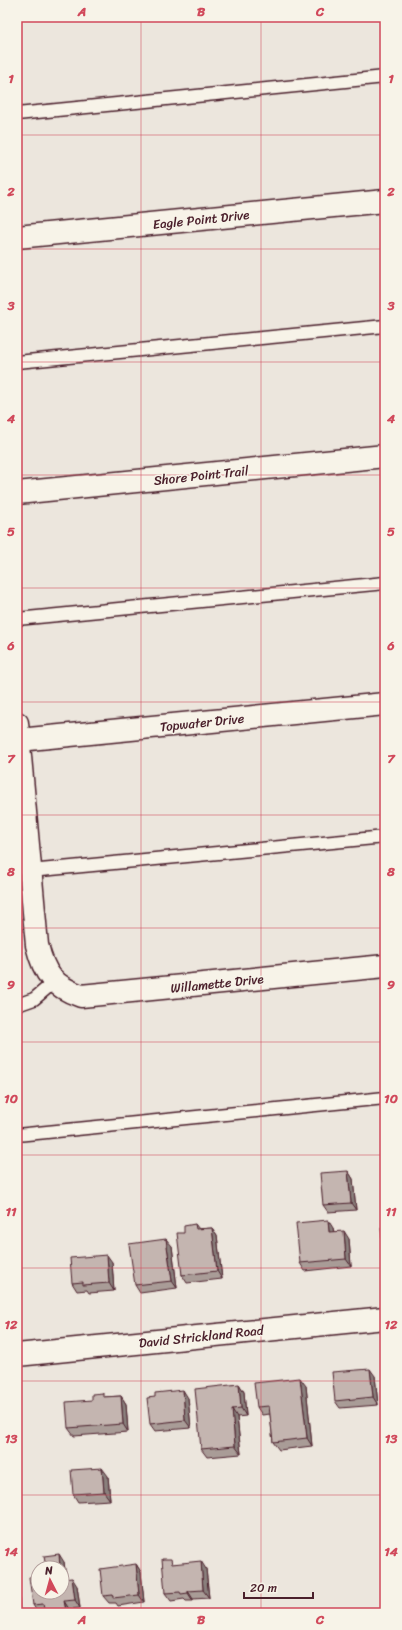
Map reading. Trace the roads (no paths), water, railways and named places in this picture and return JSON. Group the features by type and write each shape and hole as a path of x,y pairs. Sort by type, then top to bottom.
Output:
{"street":[{"name":"Eagle Point Drive","path":"17,237 385,201"},
{"name":"Shore Point Trail","path":"17,493 385,456"},
{"name":"Topwater Drive","path":"18,731 385,704"},
{"path":"18,731 37,945 40,958 54,982"},
{"name":"Willamette Drive","path":"54,982 65,990 81,996 385,966"},
{"name":"David Strickland Road","path":"17,1355 385,1318"}],"lane":[{"path":"17,114 385,77"},
{"path":"17,362 385,326"},
{"path":"17,619 385,583"},
{"path":"30,870 385,837"},
{"path":"17,1005 34,999 54,982"},
{"path":"17,1135 385,1098"}]}
